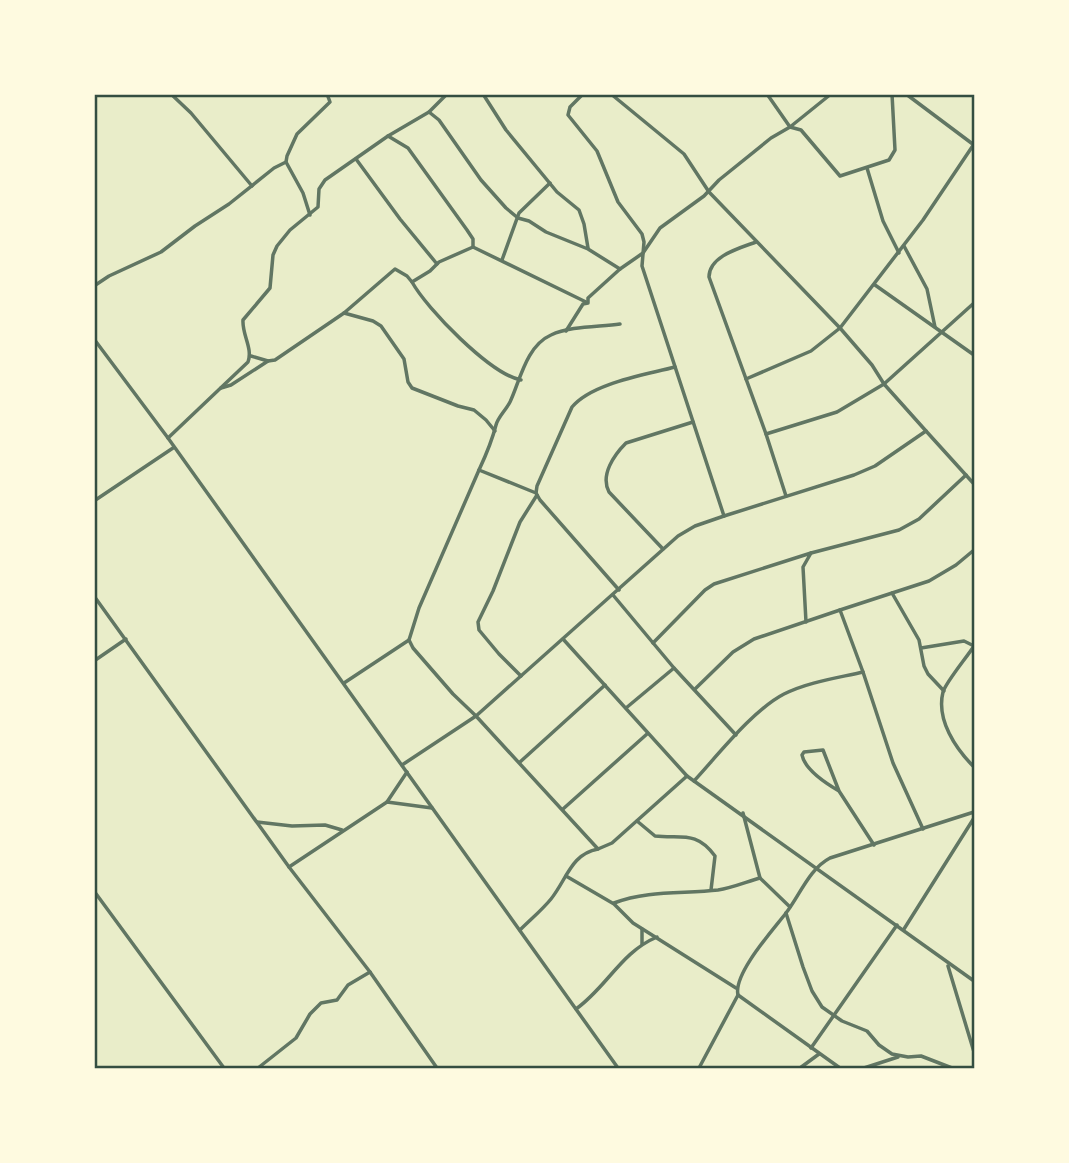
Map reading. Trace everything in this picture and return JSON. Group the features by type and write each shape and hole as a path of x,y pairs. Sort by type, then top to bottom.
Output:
{"street":[{"path":"171,94 191,113 252,186"},
{"path":"310,215 303,193 286,162 297,134 330,102 327,94"},
{"path":"168,438 219,388 243,369 250,356 243,320 270,288 273,255 277,246 290,230 318,206 319,190 325,180 388,136 429,112 447,94"},
{"path":"483,94 506,131 568,204 579,210 588,249"},
{"path":"583,94 570,107 568,115 597,151 618,202 644,239 642,267 724,516"},
{"path":"611,94 684,154 709,192 841,328 884,384 974,482"},
{"path":"767,94 790,127 801,130 840,176 889,160 894,155 892,94"},
{"path":"588,303 588,298 620,269 643,253 660,228 709,192 719,180 771,138 790,127 831,94"},
{"path":"746,379 811,351 841,328 899,253 974,144 906,94"},
{"path":"429,112 439,120 481,180 518,218 588,249 620,269"},
{"path":"388,136 408,148 473,239 473,247"},
{"path":"356,159 400,219 438,264"},
{"path":"94,286 160,252 286,162"},
{"path":"867,168 883,221 899,253"},
{"path":"502,260 521,210 550,183"},
{"path":"756,242 718,260 709,272 786,496"},
{"path":"904,246 927,289 935,327"},
{"path":"473,247 588,303"},
{"path":"412,282 438,264 473,247"},
{"path":"250,356 275,360 344,313 395,269 412,282 449,329 507,375 521,380"},
{"path":"875,285 975,355"},
{"path":"566,331 583,304 588,303"},
{"path":"766,434 837,412 884,384 975,303"},
{"path":"344,313 381,326 404,359 408,382 412,388 474,410 496,433"},
{"path":"344,682 409,640 419,608 496,433 496,424 509,405 515,385 521,380 523,369 538,344 550,335 566,331 620,324"},
{"path":"94,339 344,682 618,1069"},
{"path":"219,388 231,385 268,361"},
{"path":"521,676 486,638 478,622 494,591 520,522 537,494 537,486 572,407 593,392 675,367"},
{"path":"663,548 609,492 605,481 606,474 626,443 693,422"},
{"path":"402,765 476,716 663,548 695,526 854,475 875,466 926,431"},
{"path":"94,501 173,448"},
{"path":"479,470 537,494 619,590"},
{"path":"653,643 714,584 811,553 899,530 919,519 966,474"},
{"path":"695,689 742,645 754,639 929,581 975,550"},
{"path":"806,622 803,567 811,553"},
{"path":"794,558 803,567"},
{"path":"892,593 914,628 921,648 923,666 944,691"},
{"path":"613,595 674,668 736,735"},
{"path":"94,596 289,867 370,972 437,1069"},
{"path":"840,610 893,763 923,829"},
{"path":"94,661 126,639"},
{"path":"564,639 687,776 904,929 947,964 975,981"},
{"path":"409,640 453,694 520,762 598,849"},
{"path":"921,648 964,640 975,646 944,691 945,720 951,738 962,755 975,767"},
{"path":"626,708 674,668"},
{"path":"694,781 736,735 782,695 863,672"},
{"path":"520,762 605,685"},
{"path":"563,809 647,734"},
{"path":"839,792 803,761 804,752 822,750 839,792 874,845"},
{"path":"289,867 387,802 407,772"},
{"path":"519,931 553,896 572,864 586,851 612,843 687,776"},
{"path":"387,802 432,808"},
{"path":"736,988 761,944 817,868 830,858 975,812"},
{"path":"743,813 760,878 790,908"},
{"path":"904,929 975,818"},
{"path":"637,821 655,836 685,835 711,850 715,856 711,890"},
{"path":"257,822 292,826 325,825 343,830"},
{"path":"586,851 587,838"},
{"path":"566,876 614,904 633,923 736,988 738,995 840,1069"},
{"path":"614,904 673,892 711,890 760,878"},
{"path":"95,891 223,1069"},
{"path":"786,913 812,991 822,1007 842,1021 867,1031 885,1050 900,1057"},
{"path":"811,1048 897,925"},
{"path":"642,929 642,944"},
{"path":"575,1009 597,993 619,965 642,944 657,937"},
{"path":"947,964 975,1052"},
{"path":"258,1069 296,1038 310,1014 321,1003 337,1000 348,985 370,972"},
{"path":"699,1069 738,995"},
{"path":"800,1069 819,1054"},
{"path":"864,1069 900,1057 922,1056 952,1069"}]}
